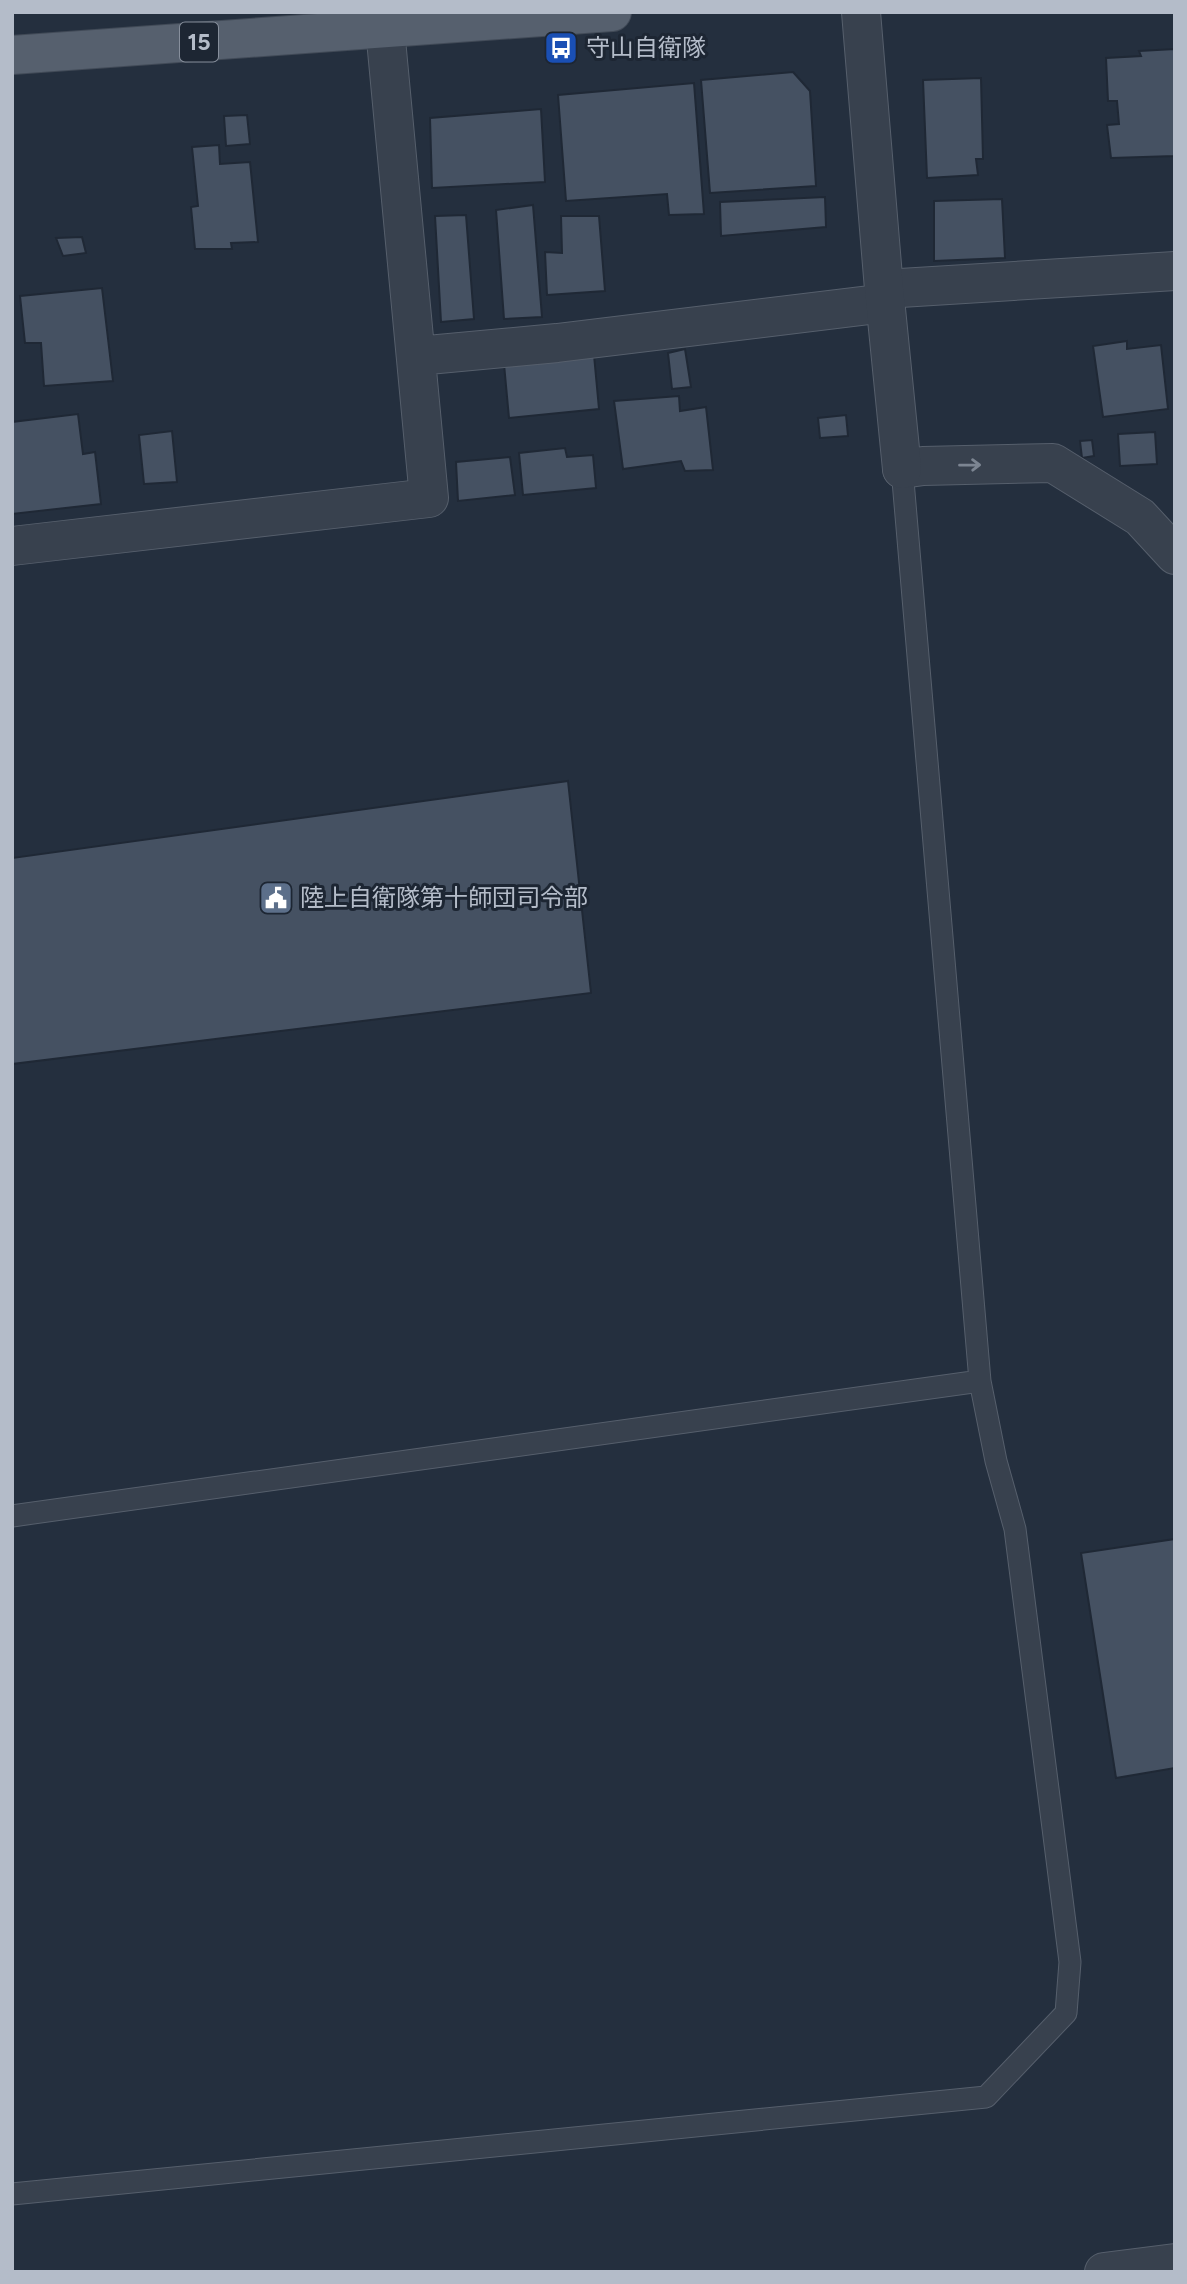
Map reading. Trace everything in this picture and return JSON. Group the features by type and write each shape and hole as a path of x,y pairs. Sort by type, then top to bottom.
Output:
{"main road":[{"name":"15","path":"12,55 612,12"}],"street":[{"path":"861,12 902,469 923,466 1053,463 1140,517 1175,555"},
{"path":"12,546 429,498 385,29"},
{"path":"417,356 557,343 885,296 1175,271"},
{"path":"1104,2272 1175,2263"}],"lane":[{"path":"12,2194 986,2097 1066,2013 1070,1962 1015,1529 996,1461 980,1381 902,469"},
{"path":"12,1516 980,1381"}],"building":[{"path":"1175,49 1175,156 1111,158 1107,125 1119,124 1117,101 1108,101 1106,58 1141,56 1139,51"},
{"path":"793,72 810,91 816,186 710,193 701,80"},
{"path":"981,78 983,159 976,159 978,175 927,178 923,80"},
{"path":"694,83 704,214 669,215 667,194 566,201 558,95"},
{"path":"541,109 545,182 432,188 430,118"},
{"path":"247,115 250,144 226,146 224,116"},
{"path":"219,145 220,164 250,162 258,242 231,243 232,249 195,249 191,207 198,206 192,147"},
{"path":"825,197 826,227 721,236 720,202"},
{"path":"1002,199 1005,258 934,261 934,201"},
{"path":"533,205 542,317 504,319 496,210"},
{"path":"466,215 474,319 441,322 435,216"},
{"path":"561,216 599,216 605,291 547,295 545,252 562,253"},
{"path":"82,237 86,253 63,256 56,238"},
{"path":"102,288 113,381 44,386 41,343 25,343 20,296"},
{"path":"1127,341 1127,349 1161,345 1168,409 1103,417 1093,346"},
{"path":"685,349 691,387 672,389 668,353"},
{"path":"594,355 599,409 509,418 504,364"},
{"path":"679,396 680,411 706,407 713,470 685,471 681,461 623,469 614,401"},
{"path":"78,414 83,454 95,452 101,504 12,514 12,422"},
{"path":"846,415 848,436 820,438 818,418"},
{"path":"172,431 177,482 144,484 139,435"},
{"path":"1155,432 1157,464 1120,466 1118,434"},
{"path":"1092,440 1094,456 1082,458 1080,441"},
{"path":"565,448 567,457 593,455 596,488 523,495 519,453"},
{"path":"510,457 515,495 458,501 456,462"},
{"path":"568,781 591,993 12,1064 12,858"},
{"path":"1175,1539 1175,1768 1116,1778 1081,1553"}],"place":[{"name":"守山自衛隊","path":"561,48"},
{"name":"陸上自衛隊第十師団司令部","path":"276,898"}]}
